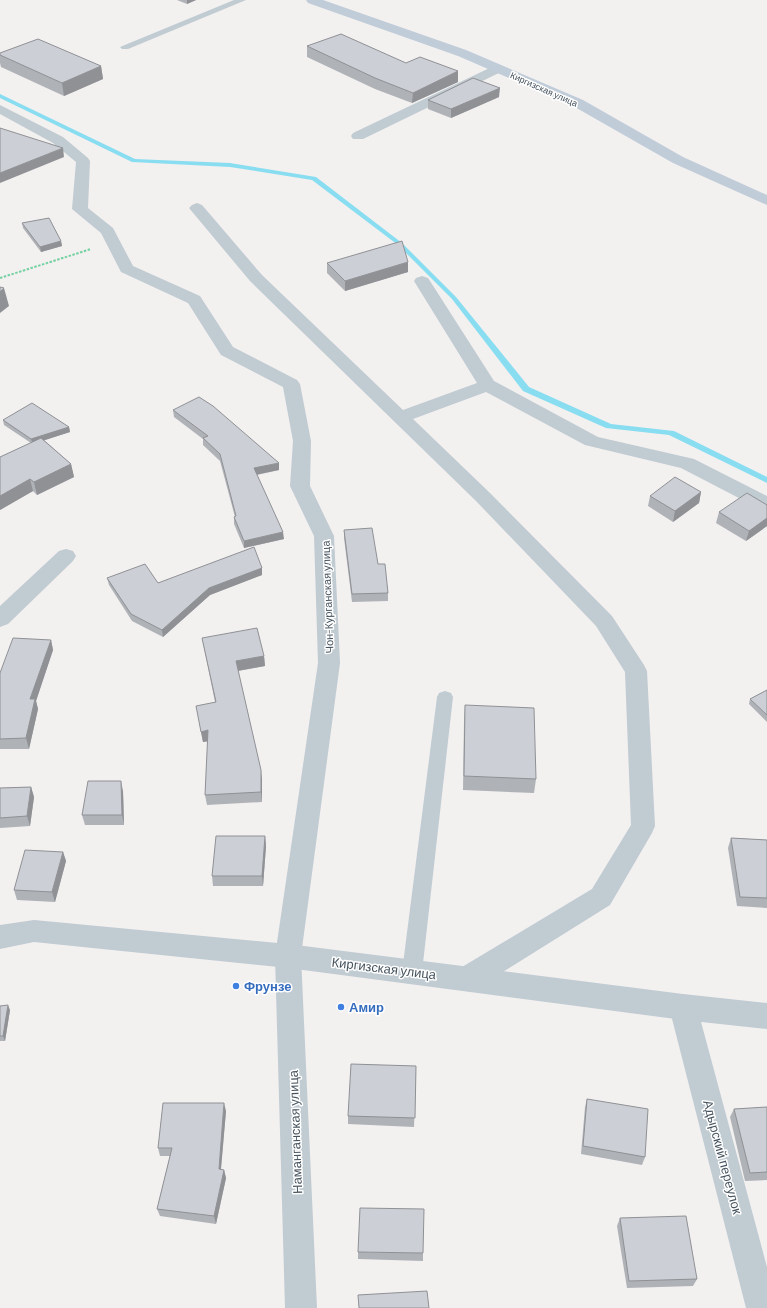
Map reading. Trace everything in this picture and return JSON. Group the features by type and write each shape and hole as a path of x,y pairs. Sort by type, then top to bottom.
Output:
{"main road":[{"name":"Киргизская улица","path":"312,0 462,53 578,103 678,160 767,201"}],"street":[{"path":"358,136 498,68"},
{"name":"Чон-Курганская улица","path":"0,109 58,140 83,161 80,209 108,231 127,269 194,300 227,351 291,384 302,441 300,486 324,536 329,663 288,956"},
{"path":"197,208 256,278 483,497 604,621 636,671 643,826 601,897 467,979"},
{"path":"422,281 487,385 592,441 687,463 767,504"},
{"path":"401,417 487,385"},
{"path":"0,619 66,556"},
{"name":"Киргизская улица","path":"0,937 34,931 288,956 683,1007 767,1016"},
{"name":"Наманганская улица","path":"288,956 301,1308"},
{"name":"Адырский переулок","path":"683,1007 762,1308"}],"lane":[{"path":"125,47 242,0"},
{"path":"412,972 445,697"}],"path":[{"path":"0,278 114,242"}],"building":[{"path":"341,34 406,63 420,57 458,71 413,93 375,78 307,46"},
{"path":"38,39 101,66 62,83 0,55 0,53"},
{"path":"473,78 500,88 451,109 428,100"},
{"path":"0,128 63,148 0,173"},
{"path":"49,218 61,241 40,247 22,223"},
{"path":"402,241 408,262 345,281 327,263"},
{"path":"199,397 213,406 279,463 254,468 283,532 244,541 234,517 236,516 220,454 203,438 208,436 173,410"},
{"path":"32,403 69,427 31,439 3,420"},
{"path":"41,438 71,464 34,482 30,479 0,496 0,457"},
{"path":"675,477 701,492 675,511 650,496"},
{"path":"747,493 767,505 767,518 749,531 719,512"},
{"path":"372,528 378,564 385,564 388,593 352,594 344,530"},
{"path":"254,547 262,568 209,588 162,630 131,614 107,578 145,564 158,583"},
{"path":"257,628 264,656 236,661 261,770 261,792 205,795 208,730 201,732 196,706 216,702 202,638"},
{"path":"13,638 51,640 30,699 35,699 26,738 0,739 0,673"},
{"path":"767,690 767,715 750,699"},
{"path":"465,705 534,708 536,779 464,776"},
{"path":"88,781 121,781 122,815 82,815"},
{"path":"31,787 27,816 0,818 0,788"},
{"path":"216,836 265,836 262,876 212,876"},
{"path":"731,838 767,840 767,898 740,897"},
{"path":"25,850 63,852 52,892 14,890"},
{"path":"8,1005 3,1036 0,1036 0,1006"},
{"path":"351,1064 416,1066 415,1118 348,1116"},
{"path":"587,1099 648,1109 645,1157 583,1146"},
{"path":"163,1103 224,1103 219,1169 224,1170 214,1216 157,1209 172,1148 158,1148"},
{"path":"767,1107 767,1172 750,1173 734,1109"},
{"path":"360,1208 424,1209 423,1253 358,1252"},
{"path":"686,1216 697,1279 629,1281 620,1218"},
{"path":"427,1291 429,1308 359,1308 358,1295"}],"waterway":[{"path":"0,96 134,161 230,165 314,178 400,244 454,298 526,389 609,426 671,433 767,480"}],"place":[{"name":"Фрунзе","path":"236,986"},
{"name":"Амир","path":"341,1007"}]}
